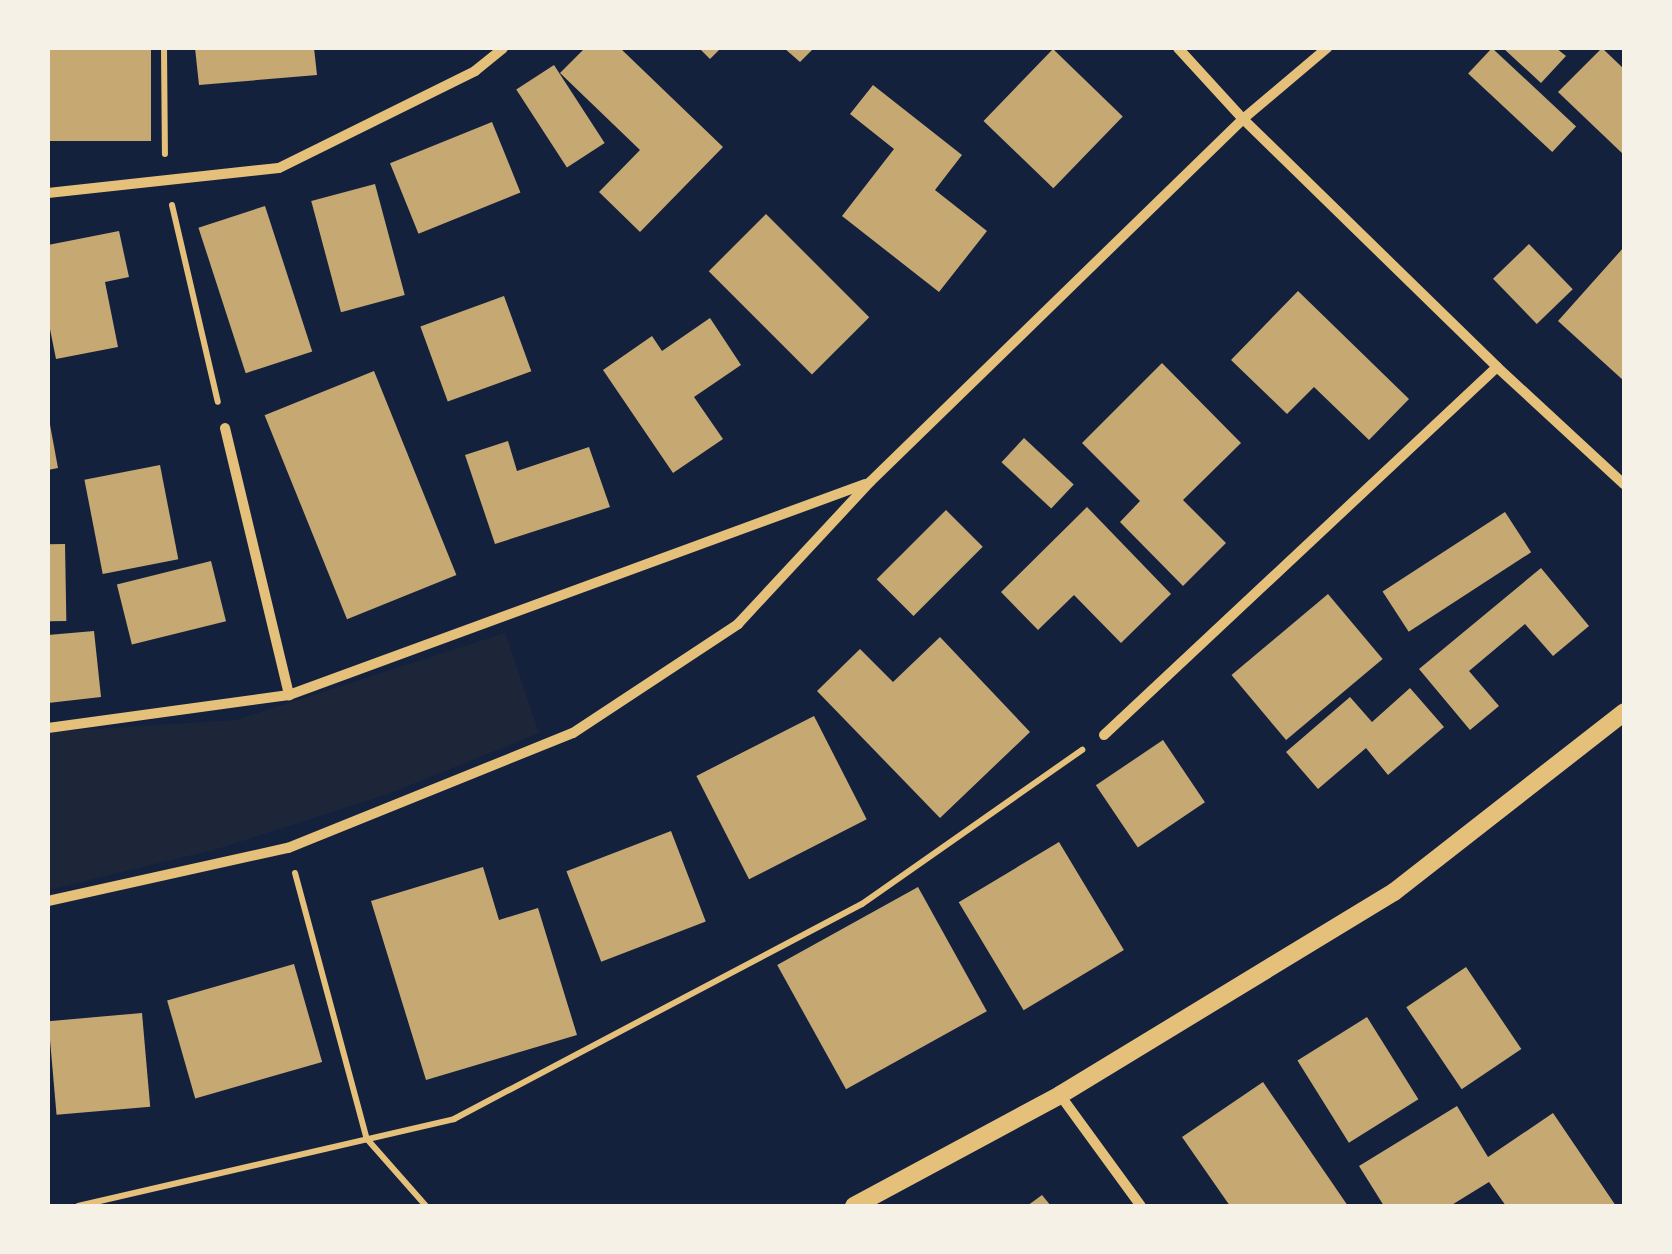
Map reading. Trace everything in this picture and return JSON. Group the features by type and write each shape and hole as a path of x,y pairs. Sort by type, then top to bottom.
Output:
{"street":[{"path":"48,193 279,168 475,72 503,48"},
{"path":"1178,48 1243,119 1497,367 1624,484"},
{"path":"48,901 288,848 573,733 738,624 870,482 1243,119 1327,48"},
{"path":"1104,735 1497,367"},
{"path":"224,428 289,695"},
{"path":"48,728 289,695 870,482"},
{"path":"854,1206 1060,1095 1394,892 1624,712"},
{"path":"1060,1095 1141,1206"}],"path":[{"path":"164,48 166,180 224,428"},
{"path":"78,1206 454,1119 862,904 1104,735"},
{"path":"288,848 368,1140 426,1206"}],"shaded area":[{"path":"505,633 539,733 388,794 217,849 48,890 48,732 236,720"}],"building":[{"path":"48,48 151,48 151,141 48,141"},
{"path":"195,48 314,48 317,75 199,85"},
{"path":"585,48 620,48 723,147 640,232 599,192 640,150 560,73"},
{"path":"699,48 721,48 710,59"},
{"path":"784,48 814,48 800,62"},
{"path":"1492,48 1576,126 1552,152 1468,74"},
{"path":"1503,48 1556,48 1566,56 1541,83"},
{"path":"1602,48 1624,69 1624,155 1558,92"},
{"path":"1053,49 1123,116 1053,188 984,121"},
{"path":"554,65 605,143 567,168 516,90"},
{"path":"873,85 962,155 935,190 987,231 939,292 842,216 894,149 850,114"},
{"path":"492,122 520,192 418,234 390,163"},
{"path":"375,184 405,295 341,312 311,201"},
{"path":"265,206 312,352 246,373 198,228"},
{"path":"766,214 869,317 812,375 709,271"},
{"path":"119,231 129,277 105,282 118,347 56,359 48,319 48,245"},
{"path":"1529,244 1573,289 1537,324 1493,279"},
{"path":"1624,247 1624,381 1558,321"},
{"path":"1298,291 1409,399 1369,440 1314,387 1287,414 1231,360"},
{"path":"504,296 531,371 448,402 420,326"},
{"path":"710,318 741,365 694,397 723,439 673,473 603,370 652,336 662,351"},
{"path":"1162,363 1241,443 1183,500 1226,543 1183,586 1120,522 1140,501 1082,443"},
{"path":"374,371 456,575 347,619 265,415"},
{"path":"48,414 58,468 48,470"},
{"path":"1024,438 1074,484 1051,509 1001,462"},
{"path":"508,441 517,471 589,447 610,507 495,544 465,455"},
{"path":"160,465 178,559 103,574 84,480"},
{"path":"1087,507 1171,594 1121,643 1074,595 1038,630 1001,592"},
{"path":"946,510 983,547 913,616 877,579"},
{"path":"1505,512 1531,552 1409,632 1383,592"},
{"path":"48,544 65,544 66,621 49,621"},
{"path":"211,561 226,621 132,645 117,584"},
{"path":"1541,568 1589,626 1553,656 1525,624 1469,671 1499,706 1470,730 1419,669"},
{"path":"1328,594 1383,659 1286,740 1231,675"},
{"path":"94,631 101,697 48,703 48,635"},
{"path":"940,637 1030,732 940,818 817,691 860,649 893,682"},
{"path":"1410,688 1444,727 1388,775 1366,748 1318,789 1286,752 1350,697 1372,722"},
{"path":"814,716 867,819 749,879 696,776"},
{"path":"1163,740 1205,802 1138,847 1096,785"},
{"path":"671,831 706,922 601,962 566,871"},
{"path":"1059,842 1124,950 1024,1010 959,902"},
{"path":"483,867 499,920 538,908 577,1035 426,1080 371,901"},
{"path":"918,887 987,1011 846,1089 777,965"},
{"path":"294,964 322,1062 195,1098 167,1000"},
{"path":"1466,967 1521,1049 1462,1089 1406,1007"},
{"path":"142,1013 150,1107 57,1115 48,1021"},
{"path":"1367,1017 1418,1099 1349,1143 1297,1060"},
{"path":"1263,1082 1348,1206 1230,1206 1182,1137"},
{"path":"1457,1106 1488,1157 1553,1113 1616,1206 1506,1206 1489,1182 1450,1206 1384,1206 1359,1166"},
{"path":"1042,1195 1051,1206 1027,1206"}]}
